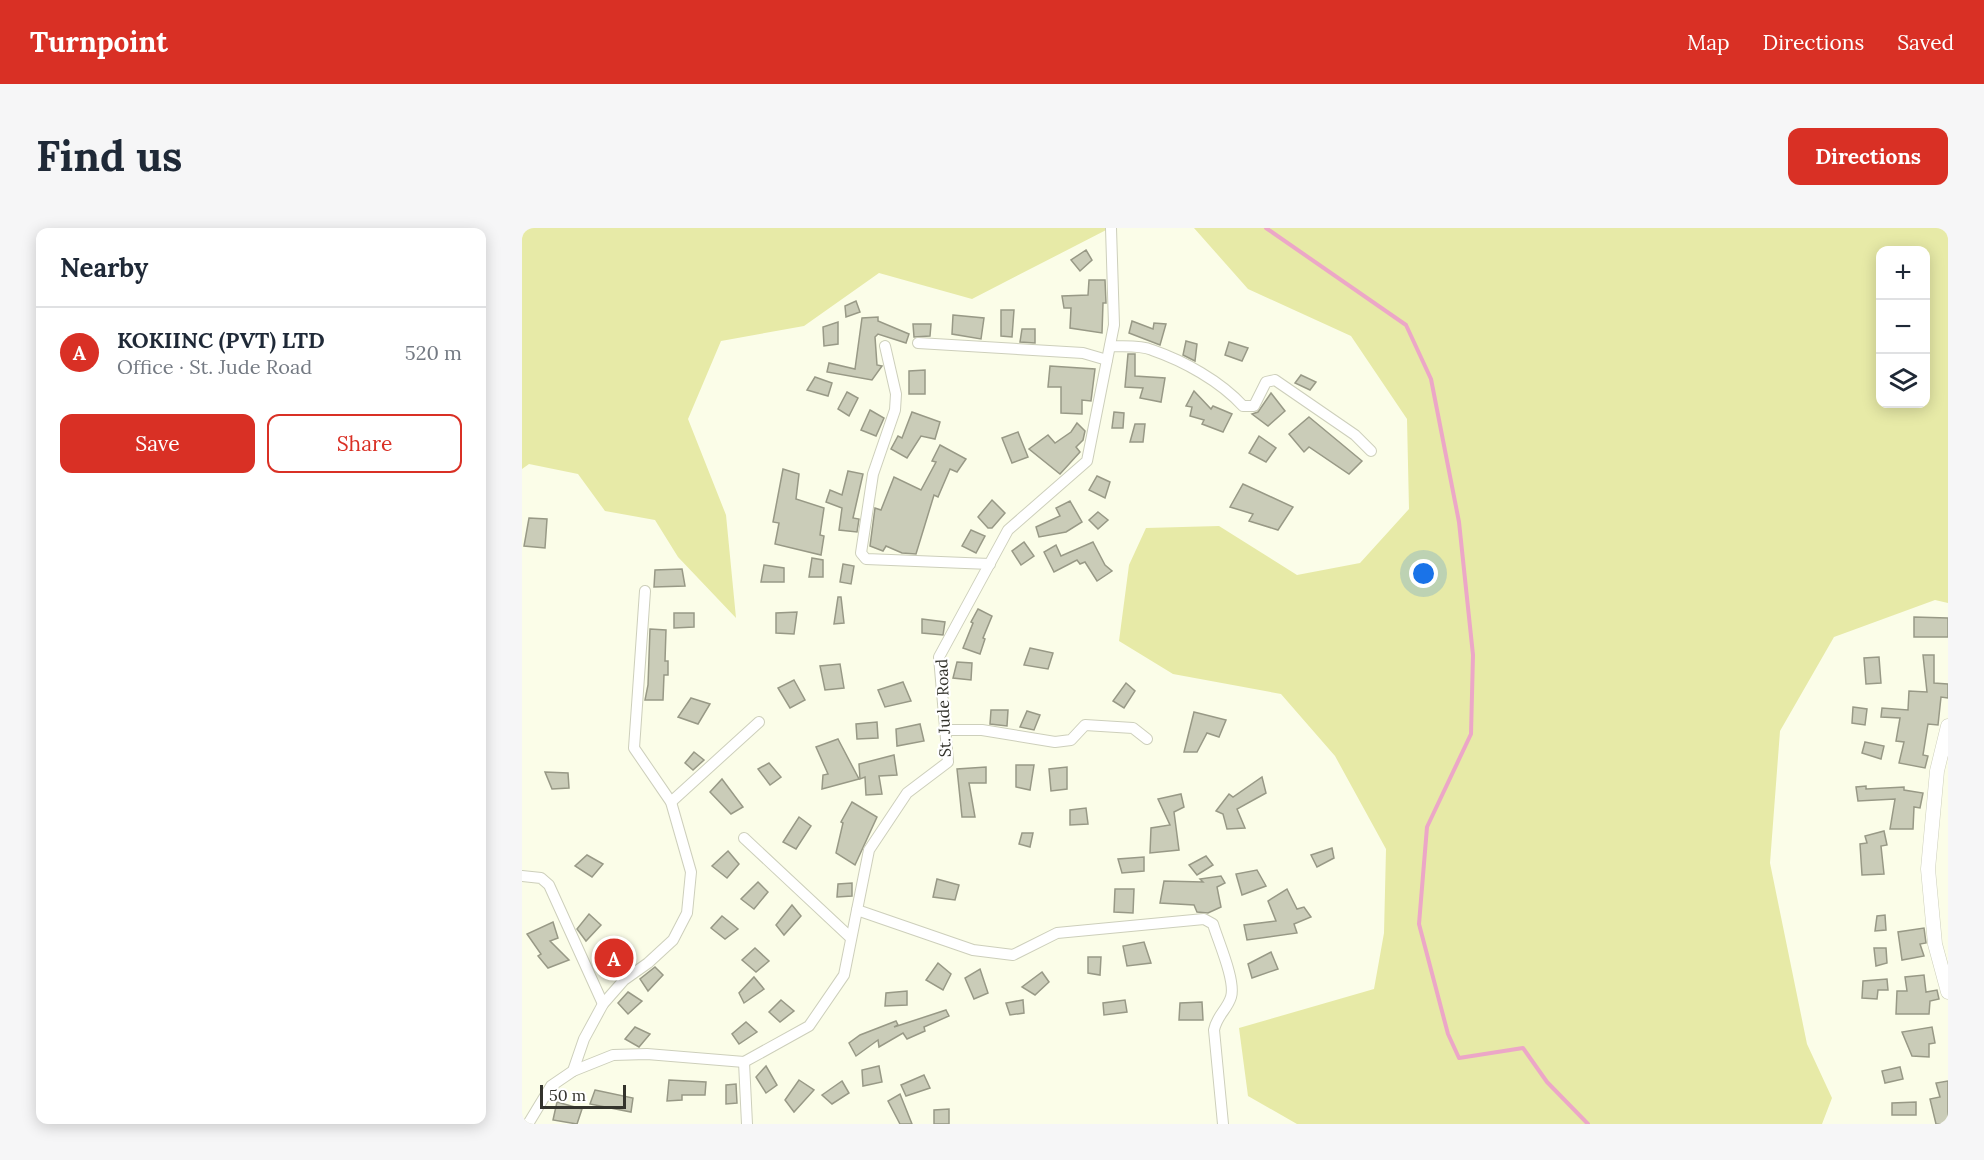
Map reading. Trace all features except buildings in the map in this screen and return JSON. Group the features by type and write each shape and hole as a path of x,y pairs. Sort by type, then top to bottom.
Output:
{"street":[{"name":"St. Jude Road","path":"744,1062 808,1026 844,975 870,850 907,793 948,762 939,657 1008,530 1088,461 1114,326 1111,228"},
{"path":"918,343 1083,353 1107,360"},
{"path":"885,346 896,394 895,410 873,474 861,553 866,559 990,564"},
{"path":"1110,346 1150,349 1189,367 1232,393 1243,406 1254,406 1266,382 1275,380 1355,435 1371,451"},
{"path":"573,1071 584,1039 603,1004 624,980 648,963 673,940 687,913 691,872 671,802 634,748 645,591"},
{"path":"671,802 759,722"},
{"path":"945,730 982,729 1055,742 1071,740 1085,725 1133,728 1147,739"},
{"path":"1948,726 1937,771 1928,869 1935,944 1948,992"},
{"path":"744,838 851,938"},
{"path":"522,876 541,878 549,885 603,1004"},
{"path":"857,910 973,950 1013,955 1057,933 1204,919 1213,924 1232,988 1230,1000 1216,1017 1214,1030 1223,1124"},
{"path":"528,1124 551,1086 573,1071 613,1055 646,1054 744,1062 747,1124"}],"green space":[{"path":"522,228 1110,228 972,299 879,273 804,326 721,341 688,419 726,515 736,618 678,557 655,520 605,511 578,474 529,464 522,469"},
{"path":"1194,228 1948,228 1948,603 1935,600 1834,637 1780,731 1770,863 1807,1044 1832,1098 1822,1124 1297,1124 1248,1096 1239,1028 1374,989 1384,933 1386,849 1335,756 1281,694 1173,674 1119,641 1129,565 1146,528 1219,526 1297,575 1360,563 1409,509 1407,419 1351,336 1248,289"}],"waterway":[{"path":"1266,228 1406,325 1431,379 1459,522 1473,655 1471,734 1427,827 1419,924 1448,1034 1459,1058 1523,1048 1547,1082 1588,1124"}],"place":[{"name":"KOKIINC (PVT) LTD","path":"614,958"}]}
